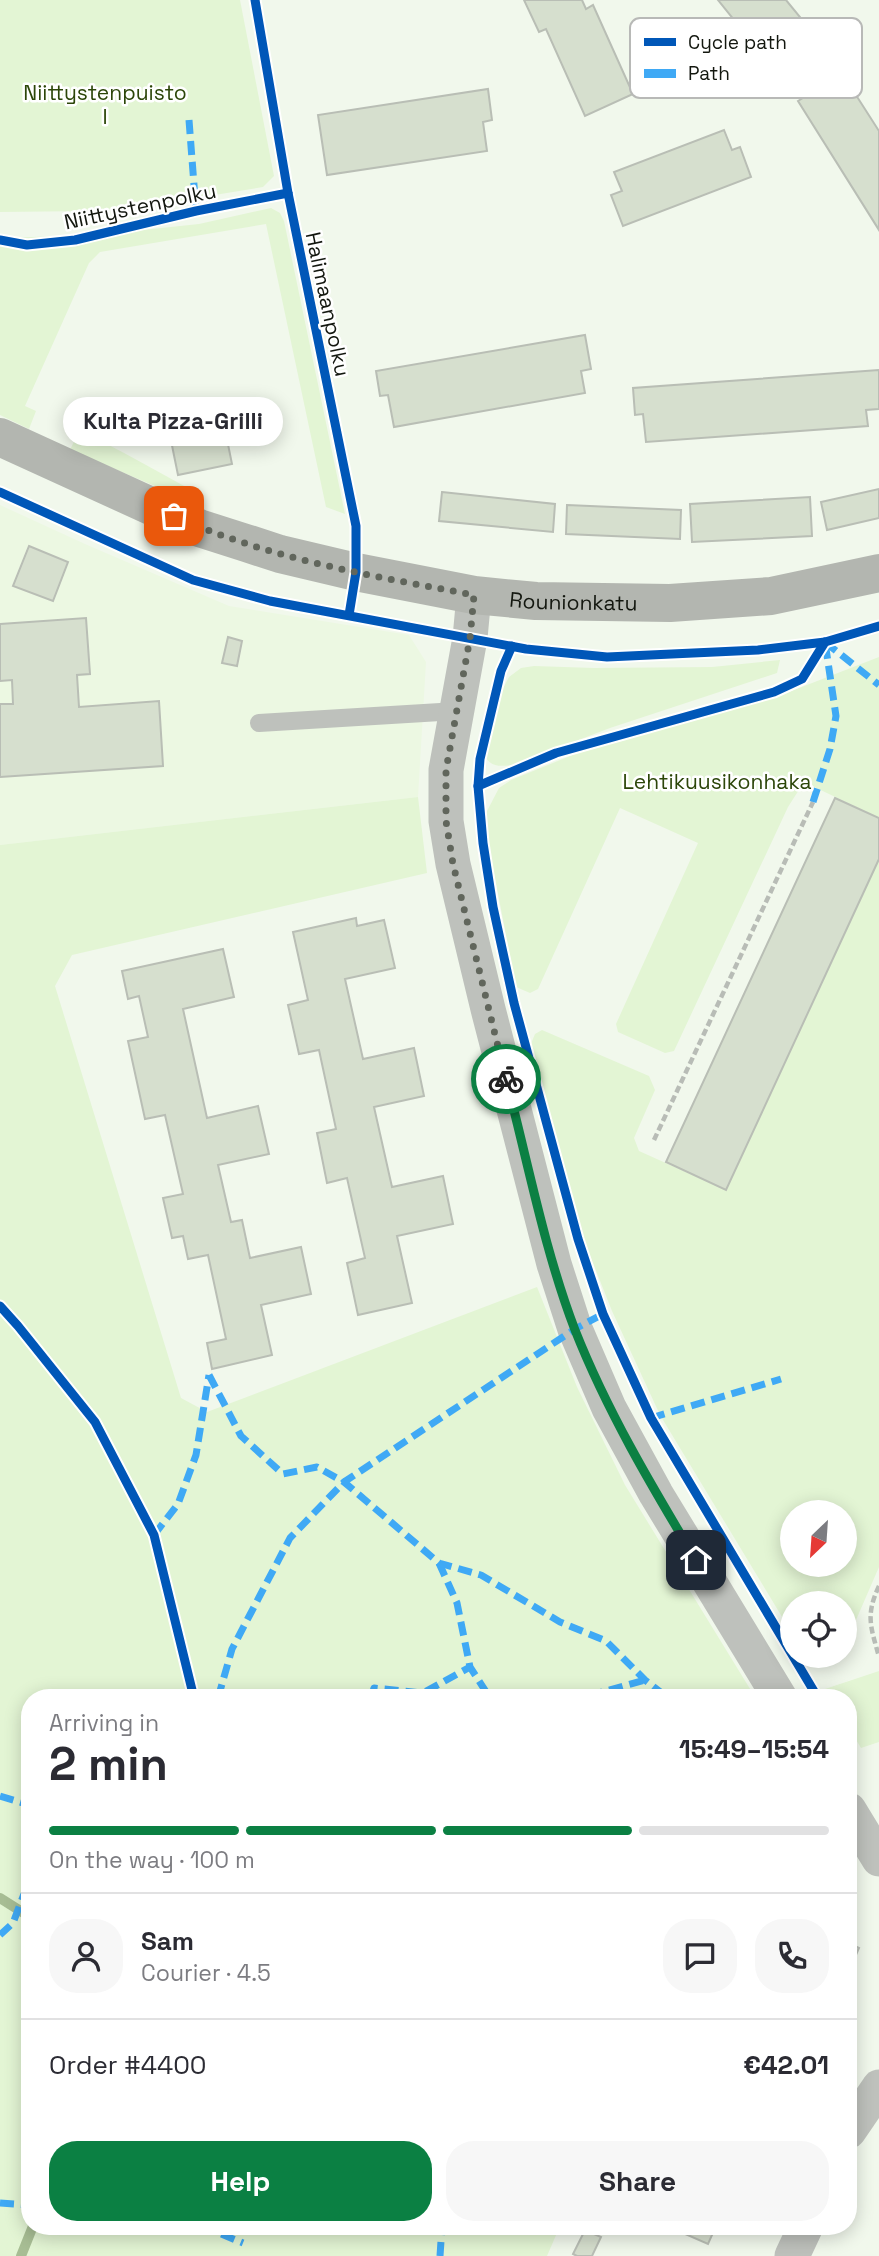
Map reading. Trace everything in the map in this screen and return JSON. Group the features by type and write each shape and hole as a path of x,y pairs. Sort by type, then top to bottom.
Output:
{"main road":[{"name":"Rounionkatu","path":"0,437 199,528 356,572 474,595 536,601 670,603 771,596 879,573"}],"street":[{"path":"474,595 470,638 446,770 446,821 453,864 551,1251 575,1329 609,1408 656,1494 775,1689"},
{"path":"857,1823 879,1859"},
{"path":"857,2118 879,2087"},
{"path":"792,2256 802,2235"}],"lane":[{"path":"259,723 457,711"}],"path":[{"path":"654,1140 813,802"},
{"path":"879,1586 869,1619 879,1657"}],"shaded area":[{"path":"0,505 229,606 409,635 426,662 418,797 0,845"}],"green space":[{"name":"Niittystenpuisto I","path":"0,0 240,0 274,176 263,187 184,200 91,211 0,212"},
{"path":"271,208 280,213 284,221 345,514 326,507 266,224 100,252 89,263 25,406 36,411 29,429 0,415 0,238 95,235 199,224"},
{"path":"79,431 197,493 200,499 195,503 70,450"},
{"name":"Lehtikuusikonhaka","path":"879,657 879,818 804,782 788,807 674,1051 665,1053 618,1032 616,1024 698,843 620,808 538,989 530,993 516,987 488,842 486,813 499,788 511,780 575,754 776,697"},
{"path":"780,660 777,673 610,728 513,765 495,765 486,758 499,696 509,677 521,668 712,667"},
{"path":"418,797 427,873 72,955 55,986 181,1398 207,1412 537,1287 577,1387 625,1485 750,1689 21,1689 21,2235 556,2235 547,2256 0,2256 0,845"},
{"path":"879,859 879,1567 857,1618 857,1591 780,1591 780,1613 660,1415 612,1311 583,1238 530,1046 535,1034 542,1030 649,1076 655,1090 634,1138 639,1151 726,1190"},
{"path":"879,1671 879,1742 861,1748 857,1741 857,1689 825,1689"}],"building":[{"path":"524,0 582,0 586,9 593,5 630,87 630,95 585,116 546,29 539,32"},
{"path":"718,0 786,0 801,18 733,18"},
{"path":"488,89 492,120 483,122 487,151 327,175 318,115"},
{"path":"803,98 858,98 879,131 879,230 798,101"},
{"path":"724,130 732,150 740,147 751,177 623,226 611,195 622,191 614,172"},
{"path":"585,335 591,369 581,371 585,393 394,427 388,395 380,396 376,371"},
{"path":"879,370 879,409 866,410 868,426 646,442 643,414 635,415 633,388"},
{"path":"219,400 232,464 178,475 165,411"},
{"path":"879,489 879,518 827,530 821,502"},
{"path":"442,492 555,504 553,532 439,521"},
{"path":"810,497 812,536 692,542 690,504"},
{"path":"567,505 681,510 680,539 566,534"},
{"path":"29,546 68,562 53,601 13,586"},
{"path":"86,618 90,674 77,675 79,707 159,701 163,766 0,777 0,704 13,704 12,680 0,681 0,624"},
{"path":"228,637 242,641 237,666 222,663"},
{"path":"835,798 879,818 879,859 726,1190 666,1162"},
{"path":"356,918 357,926 384,920 395,968 345,979 363,1059 414,1048 424,1096 374,1107 392,1187 443,1176 453,1224 397,1236 412,1303 358,1315 347,1263 365,1258 347,1178 327,1183 317,1133 336,1129 319,1050 299,1054 288,1005 308,1000 293,932"},
{"path":"223,949 234,997 183,1009 207,1118 258,1106 269,1154 218,1165 231,1222 242,1220 250,1258 301,1247 311,1294 261,1305 272,1355 212,1369 207,1343 226,1339 208,1255 188,1259 183,1236 172,1238 163,1198 183,1194 165,1115 145,1119 128,1041 148,1037 139,996 128,999 122,971"},
{"path":"582,2235 601,2237 592,2256 573,2254"},
{"path":"688,2235 712,2235 708,2244"}],"waterway":[{"path":"0,1898 21,1911"},
{"path":"21,2256 29,2235"}],"marked path":[{"path":"189,120 196,211"},
{"path":"825,642 879,685"},
{"path":"813,802 830,749 836,716 825,642"},
{"path":"221,1689 232,1649 290,1538 344,1482 575,1329 603,1314"},
{"path":"209,1375 241,1436 283,1474 317,1467 344,1482 439,1563 481,1575 560,1622 606,1641 656,1689"},
{"path":"154,1535 178,1504 196,1455 209,1375"},
{"path":"651,1418 781,1379"},
{"path":"439,1563 457,1603 470,1667 484,1689"},
{"path":"430,1689 470,1667"},
{"path":"613,1689 645,1680"},
{"path":"374,1689 384,1689"},
{"path":"0,1796 21,1802"},
{"path":"0,1935 13,1923 21,1902"},
{"path":"0,2203 21,2204"},
{"path":"224,2235 243,2243"},
{"path":"440,2256 441,2235"}],"cycle path":[{"name":"Halimaanpolku","path":"255,0 288,193 356,526 356,572 349,615"},
{"name":"Niittystenpolku","path":"0,240 27,245 75,240 196,211 288,193"},
{"path":"0,492 193,580 270,601 526,649 607,657 758,650 825,642 879,626"},
{"path":"478,786 556,753 774,692 802,679 825,642"},
{"path":"512,646 501,671 480,759 478,786 483,843 493,907 514,1003 578,1239 603,1314 651,1418 813,1689"},
{"path":"0,1306 95,1422 154,1535 192,1689"}],"way so far":[{"path":"174,516 199,528 280,554 474,595 470,638 446,770 446,821 453,864 506,1079"}],"place":[{"name":"Kulta Pizza-Grilli","path":"174,516"}],"route":[{"path":"506,1079 554,1264 575,1329 609,1408 696,1560"}]}
